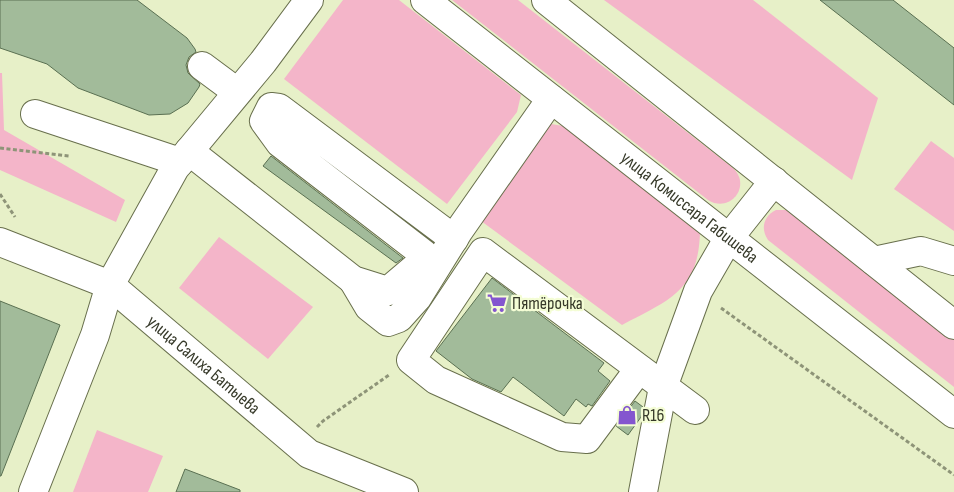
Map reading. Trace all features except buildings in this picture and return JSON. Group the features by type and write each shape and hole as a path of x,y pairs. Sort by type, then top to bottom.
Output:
{"street":[{"path":"33,492 95,335 110,285 184,156 309,0"},
{"name":"улица Комиссара Габишева","path":"425,0 954,414"},
{"path":"546,0 954,325"},
{"path":"202,66 237,92"},
{"path":"353,280 369,307 388,322 399,318 417,298 454,239 550,99"},
{"path":"35,114 184,156 353,280 388,291 422,262 424,254 280,143 264,120 270,107 279,108 454,239"},
{"path":"643,492 663,387 698,291 728,239 774,181"},
{"name":"улица Салиха Батыева","path":"0,242 110,285 309,454 404,492"},
{"path":"874,261 921,251 954,261"},
{"path":"639,369 586,439 562,437 436,380 411,360 483,252 695,410"}],"path":[{"path":"698,291 954,475"},
{"path":"301,447 322,421 411,360"}],"shaded area":[{"path":"343,0 399,0 521,95 517,112 447,204 284,79"},
{"path":"452,0 518,0 733,168 738,175 740,183 736,196 731,201 724,203 708,200"},
{"path":"604,0 753,0 878,98 852,180"},
{"path":"0,73 2,73 4,130 125,200 116,222 0,170"},
{"path":"551,124 569,127 700,231 694,267 687,281 667,300 622,325 477,218 544,126"},
{"path":"931,141 954,158 954,231 894,189"},
{"path":"776,210 787,210 794,213 954,339 954,387 768,240 764,231 764,223"},
{"path":"219,237 313,307 268,359 179,288"},
{"path":"97,430 163,456 148,492 73,492"}],"place":[{"name":"Пятёрочка","path":"497,303"},
{"name":"R16","path":"627,415"}]}
